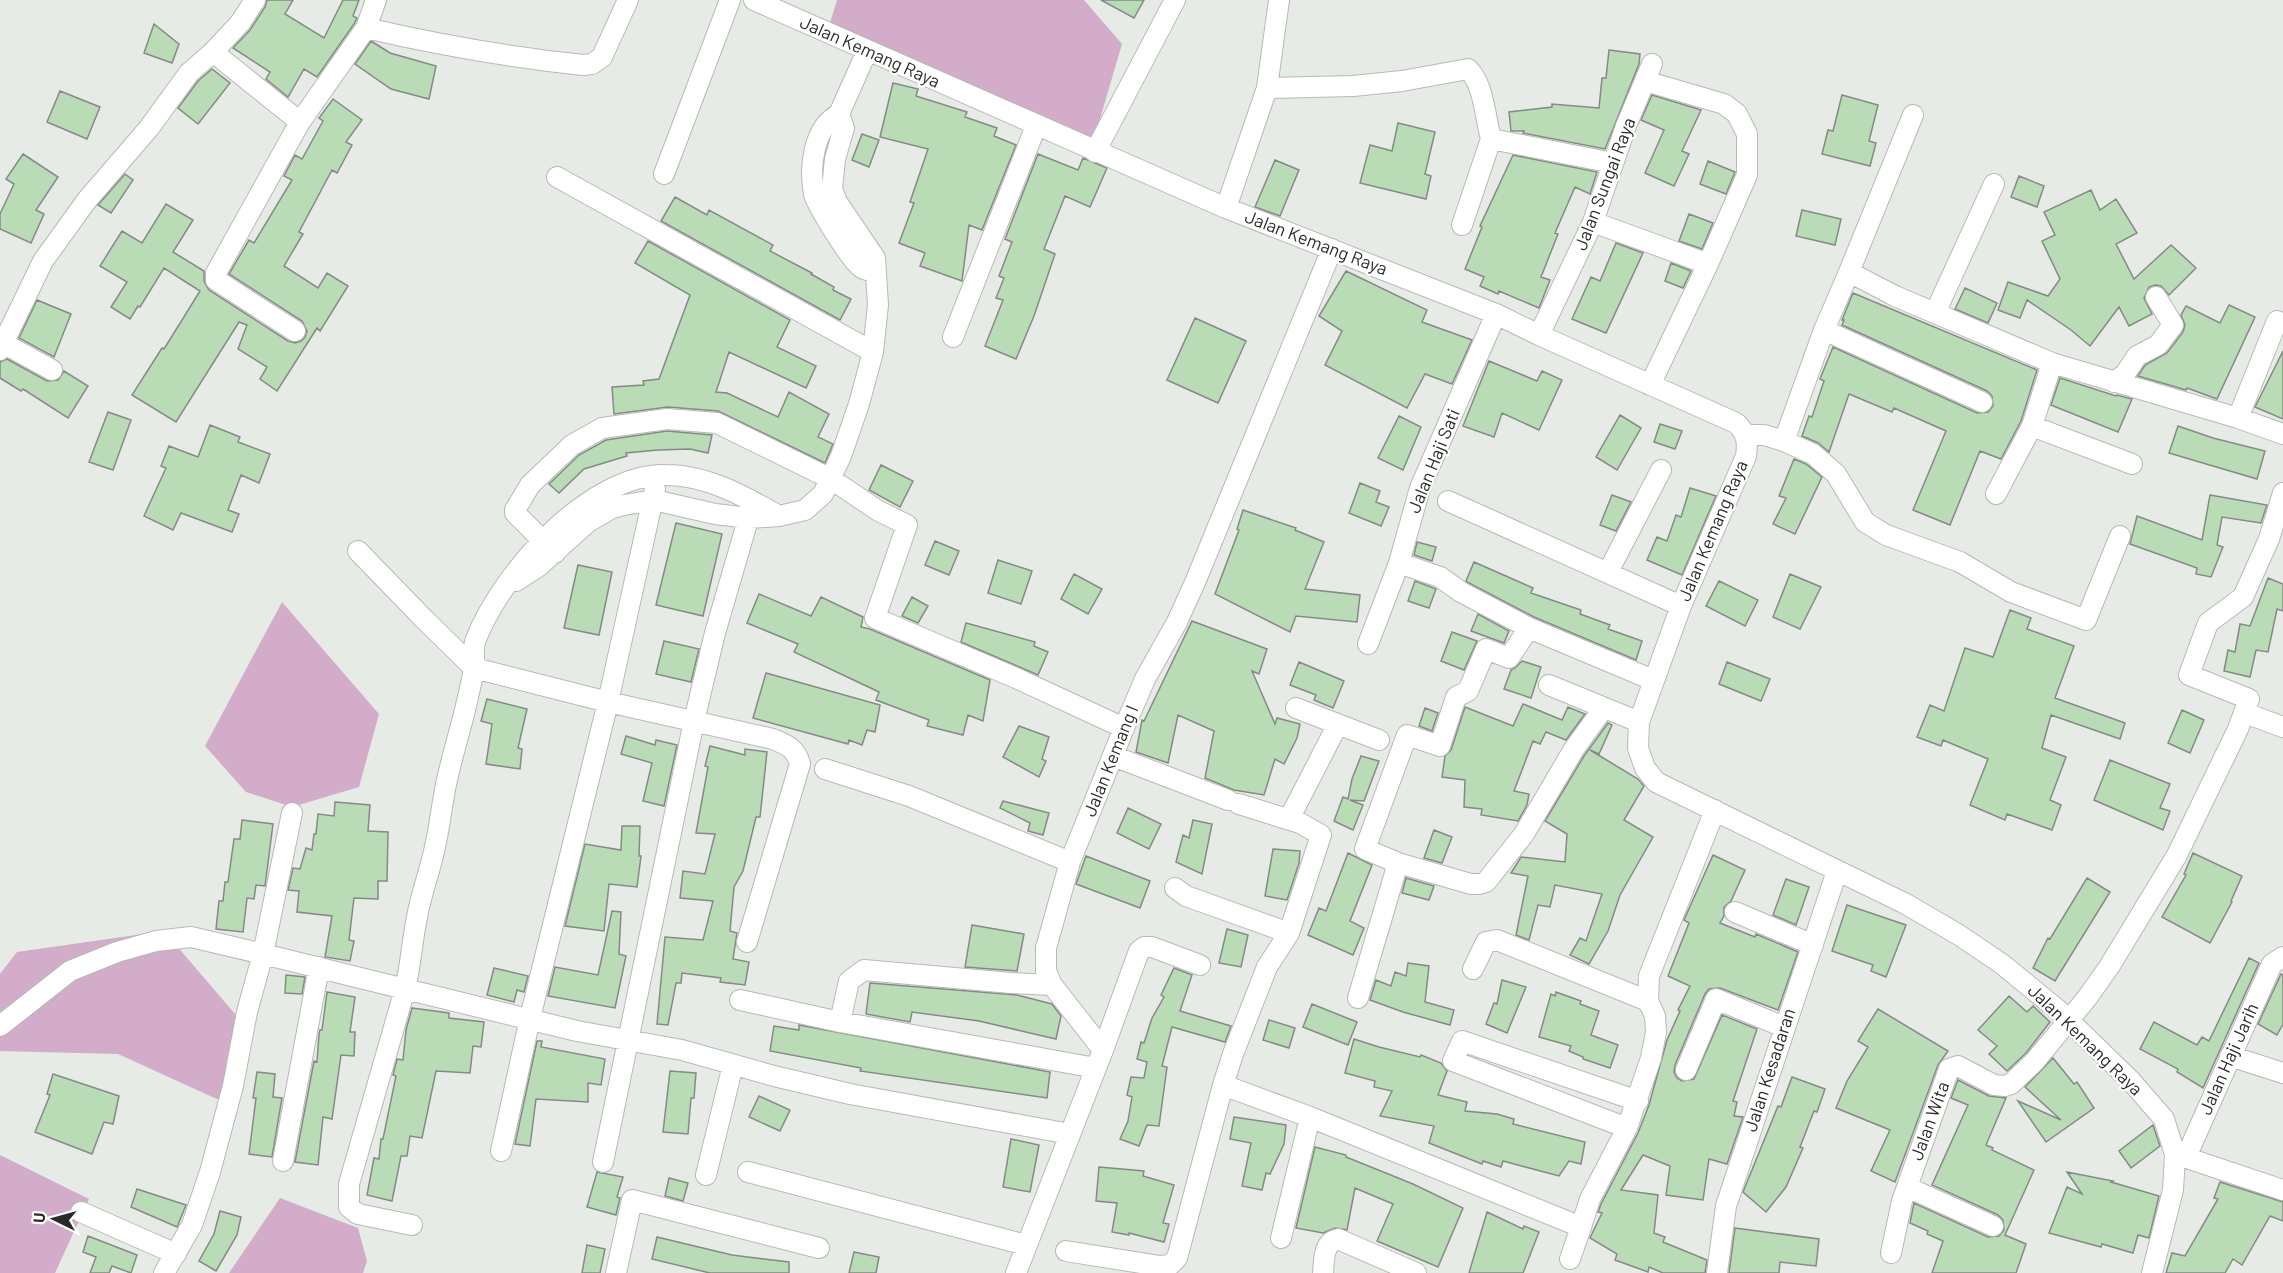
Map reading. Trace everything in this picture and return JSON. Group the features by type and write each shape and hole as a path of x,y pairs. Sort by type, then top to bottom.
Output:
{"street":[{"path":"2,348 43,261 87,200 148,128 189,73 213,52 240,22 255,0"},
{"path":"294,331 216,280 215,277 300,122 366,28 376,0"},
{"path":"366,28 441,46 583,66 602,57 628,0"},
{"path":"664,174 730,0"},
{"name":"Jalan Kemang Raya","path":"754,0 1226,208 1496,314 1737,423 1746,435 1748,444 1746,456 1681,606 1639,722 1638,748 1645,768 1656,782 1906,904 1959,935 2002,964 2058,1010 2131,1081 2164,1119 2181,1155 2152,1273"},
{"path":"1095,152 1175,0"},
{"path":"1226,208 1267,88 1279,0"},
{"path":"549,546 592,498 612,487 657,475 694,477 751,510 779,516 805,510 823,494 850,432 873,352 878,304 875,258 837,202 824,193 812,171 815,147 830,119 839,114 867,51"},
{"path":"213,52 300,122"},
{"path":"1267,88 1363,86 1467,69 1476,77 1480,87 1491,139 1462,225"},
{"name":"Jalan Sungai Raya","path":"1539,335 1593,222 1648,72 1724,104 1737,114 1747,134 1747,175 1708,264"},
{"path":"1784,441 1824,330 1912,115"},
{"path":"954,337 1036,126"},
{"path":"1491,139 1614,164"},
{"path":"557,177 873,352"},
{"path":"1935,313 1994,184"},
{"path":"1593,222 1708,264 1650,385"},
{"name":"Jalan Kemang I","path":"1099,1059 1052,985 1046,971 1046,948 1070,862 1145,680 1177,622 1196,580 1332,249"},
{"path":"1849,272 1895,296 2052,363 2238,418 2283,434"},
{"path":"2114,382 2125,374 2138,356 2158,345 2173,325 2156,297"},
{"name":"Jalan Haji Sati","path":"1368,644 1399,563 1420,489 1496,314"},
{"path":"2238,418 2277,321"},
{"path":"1824,330 1982,402"},
{"path":"2,348 10,347 52,370"},
{"path":"1996,494 2032,426 2052,363"},
{"path":"549,546 515,513 515,510 530,485 572,445 602,428 667,418 717,423 831,479 868,505 907,525 875,618 1016,678 1124,728"},
{"path":"2032,426 2132,464"},
{"path":"1746,435 1764,435 1813,454 1836,474 1865,522 1886,535 1960,562 2011,592 2086,621 2120,536"},
{"path":"1608,572 1661,470"},
{"path":"501,1151 530,1018 608,702 654,500 657,475"},
{"path":"2068,1020 2109,967 2177,855 2245,713 2249,699 2189,675 2208,623 2243,597 2270,539 2283,492"},
{"path":"412,1225 358,1214 349,1207 348,1184 412,961 417,918 474,668 474,641 494,604 518,568 549,546 612,508 654,500 715,514 751,510"},
{"path":"1448,501 1681,606"},
{"path":"603,1162 694,721 715,633 751,510"},
{"path":"358,551 474,668 608,702 773,739 792,748 800,764 747,942"},
{"path":"1399,563 1440,577 1461,592 1528,628 1653,680"},
{"path":"1528,628 1509,658 1486,649 1468,691 1456,697 1440,746 1407,735 1365,849 1398,863 1471,884 1479,885 1486,882 1524,834 1574,749 1603,709"},
{"path":"1549,685 1639,722"},
{"path":"1296,708 1379,740"},
{"path":"2245,713 2283,727"},
{"path":"1289,819 1338,724"},
{"path":"1066,1251 1160,1266 1170,1265 1177,1258 1223,1085 1258,987 1267,967 1289,933 1321,835 1300,823 1234,802 1113,756"},
{"path":"825,769 909,796 1070,862"},
{"path":"1570,1259 1590,1199 1627,1128 1638,1101 1656,1032 1655,1016 1648,1001 1649,976 1715,810"},
{"path":"164,1273 192,1225 210,1172 233,1086 247,1012 262,954 292,813"},
{"path":"1358,998 1398,863"},
{"name":"Jalan Kesadaran","path":"1718,1273 1726,1206 1837,871"},
{"path":"1175,888 1186,896 1289,933"},
{"path":"1735,912 1813,945"},
{"path":"0,1026 70,971 117,952 156,941 191,937 577,1031 682,1050 850,1094 1070,1134"},
{"path":"1473,969 1486,942 1497,940 1648,1001"},
{"path":"1016,1273 1139,951 1144,947 1152,947 1200,965"},
{"name":"Jalan Haji Jarih","path":"2181,1155 2272,964 2283,957"},
{"path":"283,1161 319,967"},
{"path":"840,1022 849,981 864,970 1052,985"},
{"path":"1686,1071 1716,999 1784,1027"},
{"path":"740,1000 840,1022 1099,1059"},
{"name":"Jalan Wita","path":"1891,1253 1907,1187 1949,1069 1958,1066 1994,1085 2005,1086 2035,1061 2068,1020"},
{"path":"1627,1128 1453,1061 1462,1041 1638,1101"},
{"path":"2230,1056 2283,1073"},
{"path":"706,1175 733,1065"},
{"path":"1223,1085 1310,1117 1581,1227"},
{"path":"1281,1238 1310,1117"},
{"path":"2181,1155 2283,1190"},
{"path":"748,1172 1026,1245"},
{"path":"1907,1187 1993,1226"},
{"path":"616,1273 632,1200 819,1248"},
{"path":"81,1212 176,1254"},
{"path":"1323,1273 1327,1246 1332,1240 1338,1239 1416,1273"}],"shaded area":[{"path":"837,0 1084,0 1122,44 1094,139 829,26"},
{"path":"282,602 379,714 359,787 292,807 246,792 205,746"},
{"path":"164,931 247,1028 219,1100 118,1054 0,1051 0,974 17,952"},
{"path":"0,1155 89,1199 55,1273 0,1273"},
{"path":"280,1198 358,1228 367,1261 363,1273 229,1273"}],"building":[{"path":"267,0 293,0 285,14 324,38 343,0 359,0 353,16 357,18 354,24 317,77 304,69 288,97 266,79 270,72 233,48 250,30"},
{"path":"1101,0 1144,0 1134,18"},
{"path":"154,24 179,44 172,63 144,53"},
{"path":"371,41 390,53 436,66 429,99 391,89 355,64"},
{"path":"1609,50 1640,54 1639,64 1605,149 1523,133 1524,131 1511,131 1509,112 1552,107 1552,104 1599,108 1602,78 1606,78"},
{"path":"212,69 230,83 198,124 178,108 198,81"},
{"path":"893,83 918,89 916,96 967,112 965,117 997,128 994,136 1016,145 982,230 969,225 962,281 920,266 925,253 899,243 914,203 910,202 928,149 880,137"},
{"path":"60,91 100,107 87,139 47,122"},
{"path":"1652,95 1701,110 1682,151 1689,154 1674,186 1645,173 1664,130 1641,120"},
{"path":"1842,95 1878,105 1869,141 1876,143 1870,166 1822,154 1828,130 1833,131"},
{"path":"333,99 362,120 346,142 352,145 337,173 332,170 299,232 303,234 284,266 318,288 327,273 348,286 320,331 317,328 277,391 260,379 267,367 238,349 247,325 239,322 176,422 132,395 200,291 164,268 130,319 111,307 127,282 100,266 122,231 142,243 166,204 193,220 173,252 204,271 204,281 209,290 288,341 295,343 301,341 307,331 302,321 229,274 249,240 254,243 292,180 284,176 295,155 302,159 323,121 319,118"},
{"path":"1398,123 1435,132 1425,174 1431,176 1426,199 1360,183 1370,145 1392,151"},
{"path":"862,134 879,140 869,167 852,160"},
{"path":"23,154 58,177 36,210 44,214 31,243 0,229 0,214 14,184 6,179"},
{"path":"1038,154 1078,170 1083,158 1107,168 1090,207 1065,196 1044,249 1055,254 1034,316 1016,359 985,346 1003,300 996,298 1004,278 999,276 1012,242 1005,239"},
{"path":"1513,155 1597,172 1590,194 1575,187 1555,233 1558,234 1541,277 1550,280 1539,308 1499,291 1498,294 1480,286 1484,277 1465,269 1482,227 1480,226"},
{"path":"1275,160 1299,170 1280,216 1255,207"},
{"path":"1708,161 1735,172 1726,194 1700,184"},
{"path":"125,174 133,180 111,213 98,205"},
{"path":"2019,176 2044,186 2037,207 2011,197"},
{"path":"2091,190 2100,210 2116,199 2137,233 2116,244 2134,279 2171,245 2196,268 2169,295 2161,286 2149,287 2144,298 2152,314 2129,326 2119,307 2090,346 2027,300 2020,318 1998,310 2008,282 2048,296 2060,279 2042,241 2055,235 2044,212"},
{"path":"675,197 707,215 709,210 773,245 770,251 812,273 834,287 833,290 851,299 840,320 661,221"},
{"path":"1802,210 1841,219 1835,245 1796,236"},
{"path":"1689,214 1713,223 1702,249 1679,241"},
{"path":"648,241 790,320 777,347 816,366 806,388 729,352 716,392 727,393 778,417 789,392 829,414 818,437 833,444 825,463 718,411 668,407 614,414 612,387 644,385 643,381 659,379 690,295 635,263"},
{"path":"1616,243 1643,253 1606,333 1572,319 1591,277 1600,281"},
{"path":"1671,263 1691,271 1683,288 1665,281"},
{"path":"1346,271 1427,310 1422,322 1472,340 1452,384 1425,374 1407,408 1325,365 1342,331 1319,316"},
{"path":"1965,288 1997,303 1988,323 1955,309"},
{"path":"1853,293 2037,370 2021,421 2001,459 1980,451 1950,525 1913,510 1946,431 1894,408 1892,412 1849,394 1829,452 1818,443 1802,436 1809,416 1812,417 1824,381 1820,379 1833,347 1977,413 1988,412 1993,406 1992,396 1987,391 1842,325"},
{"path":"37,300 71,314 54,357 19,338"},
{"path":"2229,305 2255,317 2217,399 2187,388 2186,390 2138,376 2145,365 2167,353 2183,332 2185,325 2181,315 2186,306 2220,323"},
{"path":"1195,318 1246,341 1218,403 1167,380"},
{"path":"2283,351 2283,419 2255,407"},
{"path":"7,359 47,381 58,380 64,371 88,386 68,418 23,389 21,391 0,378 0,362"},
{"path":"1489,361 1537,381 1542,371 1562,380 1539,430 1502,413 1494,437 1463,426"},
{"path":"2060,378 2132,399 2118,432 2051,405"},
{"path":"108,412 131,420 113,470 89,462"},
{"path":"1620,415 1641,428 1617,470 1596,457"},
{"path":"1399,416 1421,427 1403,470 1378,458"},
{"path":"1660,424 1682,431 1675,449 1654,442"},
{"path":"210,425 240,437 238,442 270,454 259,483 241,475 228,510 239,514 232,532 181,513 173,530 144,516 166,468 161,466 169,446 198,457"},
{"path":"2178,426 2213,438 2265,451 2257,479 2169,453"},
{"path":"667,431 712,435 708,453 690,449 626,453 627,456 584,469 559,493 549,484 579,455 606,440"},
{"path":"1794,459 1806,464 1822,477 1795,534 1773,524 1786,498 1779,496"},
{"path":"881,465 913,481 900,507 869,490"},
{"path":"1360,483 1380,491 1376,502 1389,507 1381,526 1349,513"},
{"path":"1690,488 1716,496 1682,575 1647,560 1657,537 1667,541 1676,515 1681,517"},
{"path":"1612,495 1631,502 1616,531 1600,525"},
{"path":"2210,495 2267,505 2261,523 2222,517 2217,545 2223,547 2211,577 2196,574 2197,568 2130,544 2137,516 2202,540"},
{"path":"1243,510 1296,528 1295,530 1324,542 1305,589 1360,595 1357,622 1296,616 1290,632 1215,594 1239,530 1237,529"},
{"path":"676,523 722,534 703,616 656,605"},
{"path":"935,541 959,551 949,575 925,565"},
{"path":"1417,542 1436,547 1432,561 1414,555"},
{"path":"998,560 1032,571 1021,604 988,593"},
{"path":"1474,562 1533,588 1531,593 1581,610 1580,614 1610,625 1608,629 1642,641 1636,660 1534,617 1467,582"},
{"path":"578,565 612,572 599,635 564,628"},
{"path":"1074,574 1102,589 1088,614 1061,599"},
{"path":"1790,574 1821,587 1800,629 1773,617"},
{"path":"2268,578 2283,584 2283,611 2277,609 2268,652 2256,650 2250,677 2224,671 2228,650 2235,652 2240,624 2250,626"},
{"path":"1415,581 1436,589 1429,608 1408,601"},
{"path":"1719,581 1758,600 1745,626 1706,606"},
{"path":"759,594 811,616 821,597 863,617 861,627 990,680 983,721 968,715 963,735 927,726 929,720 876,700 879,692 794,652 798,644 747,623"},
{"path":"912,597 928,606 918,623 902,616"},
{"path":"2010,610 2031,618 2027,629 2074,646 2055,698 2125,723 2120,739 2051,715 2042,748 2066,757 2050,800 2061,805 2052,830 2007,814 2005,820 1970,805 1988,759 1943,740 1941,746 1917,737 1930,705 1944,711 1965,648 1993,657"},
{"path":"1478,614 1509,631 1504,643 1471,631"},
{"path":"1192,621 1267,649 1259,674 1252,671 1275,724 1277,718 1300,724 1297,738 1284,764 1275,759 1264,795 1234,790 1205,778 1214,731 1178,715 1168,763 1136,752 1142,720 1144,721"},
{"path":"966,623 1035,642 1034,646 1048,652 1038,675 961,642"},
{"path":"1452,632 1477,641 1464,670 1441,661"},
{"path":"664,641 699,649 691,682 656,674"},
{"path":"1522,661 1541,667 1531,698 1504,689 1511,670"},
{"path":"1299,662 1344,681 1333,708 1314,700 1316,695 1290,685"},
{"path":"1727,662 1770,679 1761,701 1719,684"},
{"path":"766,673 880,705 875,732 867,730 862,745 849,740 848,744 753,718"},
{"path":"487,699 527,709 518,748 522,749 520,769 486,764 492,724 481,721"},
{"path":"1523,704 1562,720 1568,707 1585,714 1566,740 1546,732 1540,744 1533,741 1514,791 1529,794 1527,805 1518,821 1481,815 1482,809 1464,807 1465,780 1442,777 1445,756 1451,750 1465,707 1513,726"},
{"path":"1425,708 1438,713 1432,731 1419,726"},
{"path":"2182,710 2204,720 2190,753 2168,743"},
{"path":"1608,723 1612,725 1599,754 1590,750 1638,779 1644,786 1624,820 1653,837 1620,895 1608,931 1589,964 1570,955 1580,938 1586,941 1602,894 1555,885 1550,907 1538,905 1529,940 1516,935 1528,876 1511,873 1521,857 1565,862 1567,834 1545,821 1584,756"},
{"path":"1019,726 1049,737 1042,759 1046,761 1039,777 1003,757"},
{"path":"626,736 655,745 656,740 677,745 664,806 643,801 652,763 621,754"},
{"path":"710,746 745,755 745,749 767,752 760,817 756,817 743,871 734,887 730,931 737,933 733,959 749,962 745,985 720,982 721,978 682,973 681,983 676,983 668,1025 657,1024 665,937 703,940 713,901 680,898 683,871 705,874 715,834 696,833"},
{"path":"1361,756 1379,761 1364,801 1350,800 1363,805 1353,830 1334,821 1343,797 1348,799 1352,779"},
{"path":"2110,760 2170,784 2160,808 2170,811 2163,830 2094,800"},
{"path":"1003,801 1049,813 1043,835 1028,831 1030,823 1000,808"},
{"path":"335,802 370,805 368,831 388,832 387,881 378,881 378,899 354,898 349,940 354,941 350,961 325,957 332,916 297,912 299,891 288,890 293,868 300,869 306,848 312,850 318,814 334,816"},
{"path":"1128,808 1161,824 1149,849 1117,833"},
{"path":"242,820 273,824 265,886 256,885 254,899 247,898 243,932 216,929 219,901 223,901 234,839 240,839"},
{"path":"1193,820 1212,824 1202,874 1176,862 1183,835 1189,838"},
{"path":"622,826 640,826 639,856 641,856 637,887 609,884 604,931 565,926 585,844 621,850"},
{"path":"1434,830 1452,837 1442,863 1424,858"},
{"path":"1273,849 1300,851 1299,863 1287,900 1265,896"},
{"path":"1348,853 1372,865 1350,921 1364,928 1353,955 1308,935 1319,908 1326,911"},
{"path":"2193,853 2242,876 2232,902 2210,943 2162,917 2186,875 2184,874"},
{"path":"1713,855 1745,870 1731,901 1724,907 1724,916 1720,923 1755,937 1756,934 1798,952 1778,1010 1720,988 1709,989 1705,994 1674,1072 1682,1081 1694,1079 1722,1015 1757,1029 1733,1101 1737,1102 1734,1116 1743,1117 1727,1164 1709,1159 1703,1200 1666,1195 1670,1166 1643,1155 1621,1190 1658,1195 1654,1233 1665,1237 1663,1242 1707,1260 1705,1273 1663,1273 1649,1267 1648,1272 1615,1260 1617,1254 1590,1238 1602,1213 1598,1212 1601,1204 1638,1133 1649,1105 1667,1040 1690,986 1668,976 1689,923 1684,920"},
{"path":"1086,856 1150,881 1140,908 1076,884"},
{"path":"1406,878 1434,886 1429,900 1402,893"},
{"path":"2087,878 2110,892 2055,981 2033,968 2048,938 2050,939"},
{"path":"1786,879 1809,887 1796,925 1773,915"},
{"path":"1847,905 1906,925 1886,977 1871,971 1873,965 1832,951"},
{"path":"612,911 621,912 619,954 626,956 615,1008 548,996 555,967 598,975"},
{"path":"972,925 1024,934 1017,971 965,967"},
{"path":"1227,929 1248,935 1241,967 1219,963"},
{"path":"2249,958 2259,963 2203,1088 2177,1072 2178,1069 2140,1049 2154,1022 2197,1045 2202,1037 2209,1041"},
{"path":"1408,963 1429,966 1425,1002 1454,1010 1450,1025 1370,1000 1376,980 1391,986 1395,972 1406,976"},
{"path":"494,968 528,976 524,992 517,990 514,1002 487,995"},
{"path":"1174,968 1192,975 1180,1011 1231,1026 1225,1042 1172,1027 1162,1066 1167,1067 1159,1126 1147,1125 1139,1146 1120,1139 1128,1121 1132,1097 1127,1095 1131,1077 1144,1078 1147,1062 1137,1059 1141,1042 1144,1043 1152,1018 1164,997 1161,995"},
{"path":"2281,974 2283,975 2283,1024 2277,1035 2258,1024"},
{"path":"286,975 305,977 302,994 285,993"},
{"path":"1502,980 1526,987 1507,1033 1486,1024 1494,1003 1497,1004"},
{"path":"870,983 1017,995 1052,1004 1061,1016 1056,1039 979,1021 912,1012 910,1022 866,1014"},
{"path":"327,992 355,997 350,1032 355,1032 354,1056 341,1055 332,1119 323,1117 318,1165 295,1162 314,1061 317,1062 319,1034 322,1030"},
{"path":"1556,992 1581,1001 1580,1004 1599,1011 1591,1035 1618,1045 1610,1068 1583,1059 1569,1051 1571,1046 1539,1037 1551,994 1555,996"},
{"path":"2009,996 2027,1012 2033,1006 2050,1022 2026,1053 2007,1071 1989,1054 1997,1046 1978,1030"},
{"path":"1312,1004 1357,1022 1348,1045 1303,1027"},
{"path":"412,1008 449,1013 449,1018 484,1022 481,1047 473,1046 470,1073 436,1071 422,1138 410,1136 407,1156 401,1156 392,1201 367,1195 374,1158 379,1159 381,1139 383,1139 396,1076 393,1075 397,1059 403,1060 406,1030"},
{"path":"1878,1009 1948,1051 1938,1065 1895,1182 1871,1171 1890,1130 1836,1108 1847,1081 1868,1047 1858,1041"},
{"path":"1269,1020 1295,1028 1289,1048 1263,1040"},
{"path":"799,1025 1050,1072 1047,1098 860,1071 861,1068 770,1051 774,1026 799,1030"},
{"path":"1354,1039 1420,1057 1421,1055 1441,1063 1447,1071 1438,1095 1467,1102 1465,1111 1497,1114 1514,1119 1513,1124 1585,1142 1581,1164 1569,1161 1559,1176 1503,1161 1501,1167 1483,1161 1482,1164 1429,1143 1434,1126 1380,1116 1392,1091 1374,1087 1375,1081 1345,1073"},
{"path":"537,1041 542,1041 541,1047 605,1059 601,1085 588,1083 588,1102 536,1099 530,1146 515,1144"},
{"path":"2053,1058 2074,1084 2077,1082 2094,1108 2046,1142 2018,1101 2061,1120 2025,1087"},
{"path":"670,1071 696,1073 688,1134 663,1132"},
{"path":"257,1072 275,1074 273,1097 282,1098 272,1157 249,1154"},
{"path":"53,1074 119,1096 113,1124 104,1122 92,1154 35,1132 50,1095 47,1094"},
{"path":"1792,1077 1825,1089 1817,1112 1814,1111 1800,1147 1803,1148 1786,1187 1766,1212 1743,1192"},
{"path":"1958,1080 1989,1096 2006,1098 1986,1145 2034,1170 2005,1235 2026,1244 2016,1273 1932,1273 1943,1241 1910,1223 1914,1203 1988,1237 1999,1236 2004,1230 2003,1220 1998,1215 1932,1185 1968,1105 1951,1098"},
{"path":"759,1096 790,1110 780,1131 749,1117"},
{"path":"1234,1117 1286,1125 1284,1144 1270,1174 1266,1173 1262,1190 1242,1186 1251,1143 1230,1139"},
{"path":"2153,1125 2160,1146 2131,1168 2119,1151"},
{"path":"1011,1139 1039,1145 1030,1192 1003,1187"},
{"path":"1315,1147 1346,1155 1346,1157 1413,1184 1463,1208 1438,1267 1377,1241 1393,1204 1355,1188 1347,1230 1335,1228 1323,1233 1296,1228"},
{"path":"1099,1167 1144,1171 1143,1176 1174,1185 1163,1223 1169,1224 1164,1242 1129,1233 1129,1235 1112,1232 1117,1203 1096,1201"},
{"path":"597,1172 623,1177 617,1197 620,1198 616,1215 587,1207"},
{"path":"2067,1172 2113,1181 2111,1182 2159,1196 2149,1238 2138,1235 2133,1253 2049,1233 2067,1187 2082,1194"},
{"path":"669,1178 688,1183 683,1201 665,1196"},
{"path":"2220,1182 2283,1202 2283,1221 2270,1216 2242,1265 2233,1259 2225,1273 2166,1273 2172,1253 2185,1256 2218,1199 2214,1198"},
{"path":"137,1189 186,1205 177,1227 131,1207"},
{"path":"220,1211 241,1217 237,1235 216,1271 199,1261 214,1234"},
{"path":"1487,1212 1523,1229 1524,1226 1539,1232 1523,1273 1469,1273"},
{"path":"1735,1228 1819,1239 1816,1266 1780,1262 1779,1273 1729,1273"},
{"path":"88,1236 137,1255 131,1273 112,1266 109,1273 90,1273 96,1257 83,1252"},
{"path":"657,1237 732,1255 789,1262 789,1273 710,1273 652,1259"},
{"path":"587,1245 605,1249 600,1273 582,1273"},
{"path":"854,1252 879,1257 876,1273 849,1273"}]}
